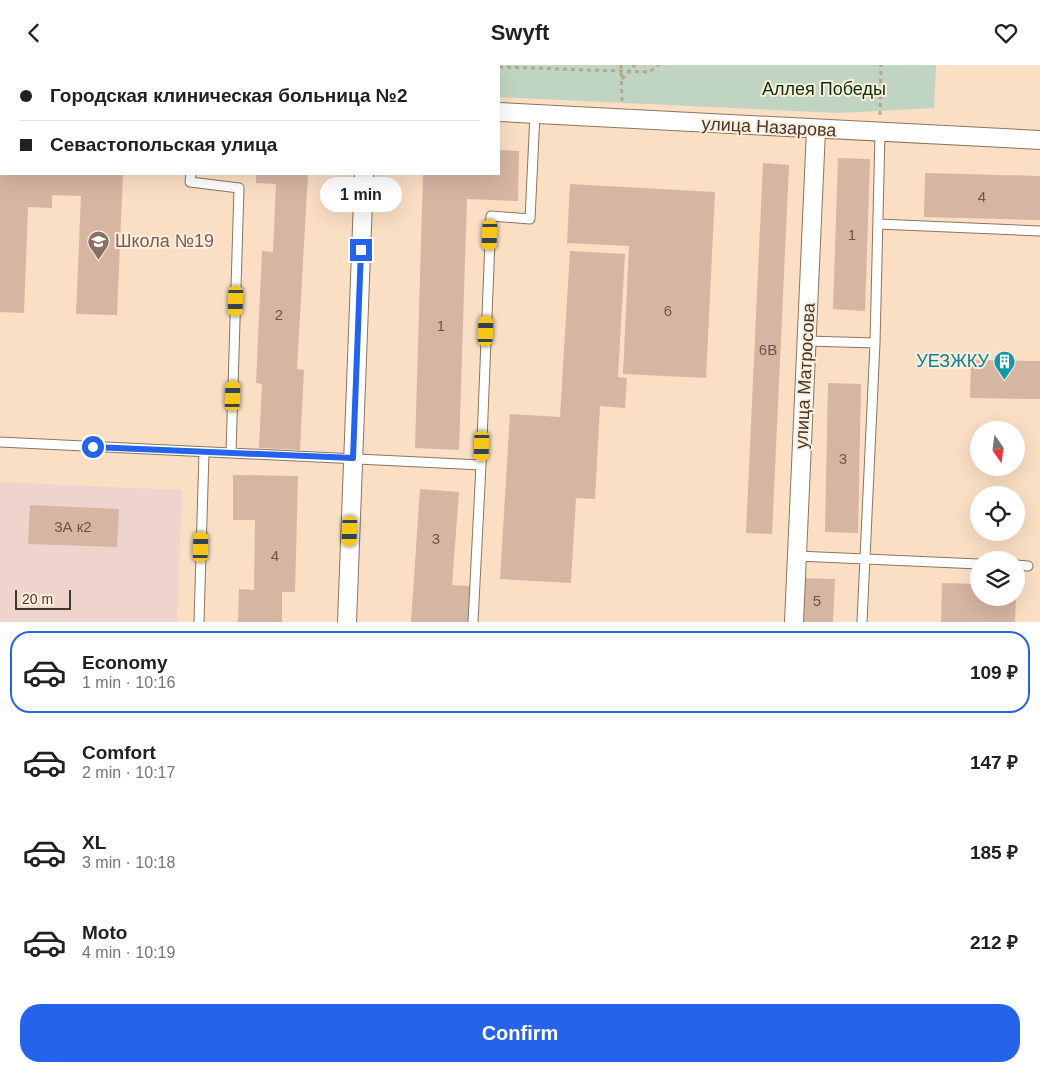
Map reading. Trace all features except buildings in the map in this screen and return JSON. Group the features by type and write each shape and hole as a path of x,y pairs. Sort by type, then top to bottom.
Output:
{"street":[{"name":"улица Назарова","path":"500,112 816,130 1040,140"},
{"name":"улица Матросова","path":"794,622 816,130"},
{"path":"347,622 364,175"}],"lane":[{"path":"473,622 491,216 530,219 536,114"},
{"path":"862,622 875,343 880,133"},
{"path":"190,175 190,182 239,188 231,453"},
{"path":"878,224 1040,231"},
{"path":"806,341 875,343"},
{"path":"0,442 481,465"},
{"path":"199,622 204,452"},
{"path":"797,556 970,563"}],"path":[{"path":"621,65 622,103"},
{"path":"622,79 635,65"},
{"path":"500,67 652,71 659,65"},
{"path":"880,133 881,65"}],"shaded area":[{"path":"0,482 182,490 177,622 0,622"}],"green space":[{"name":"Аллея Победы","path":"500,65 936,65 934,108 839,113 500,97"}],"place":[{"name":"Школа №19","path":"99,260"},
{"name":"УЕЗЖКУ","path":"1005,380"}],"route":[{"path":"93,447 353,458 361,250"}]}
